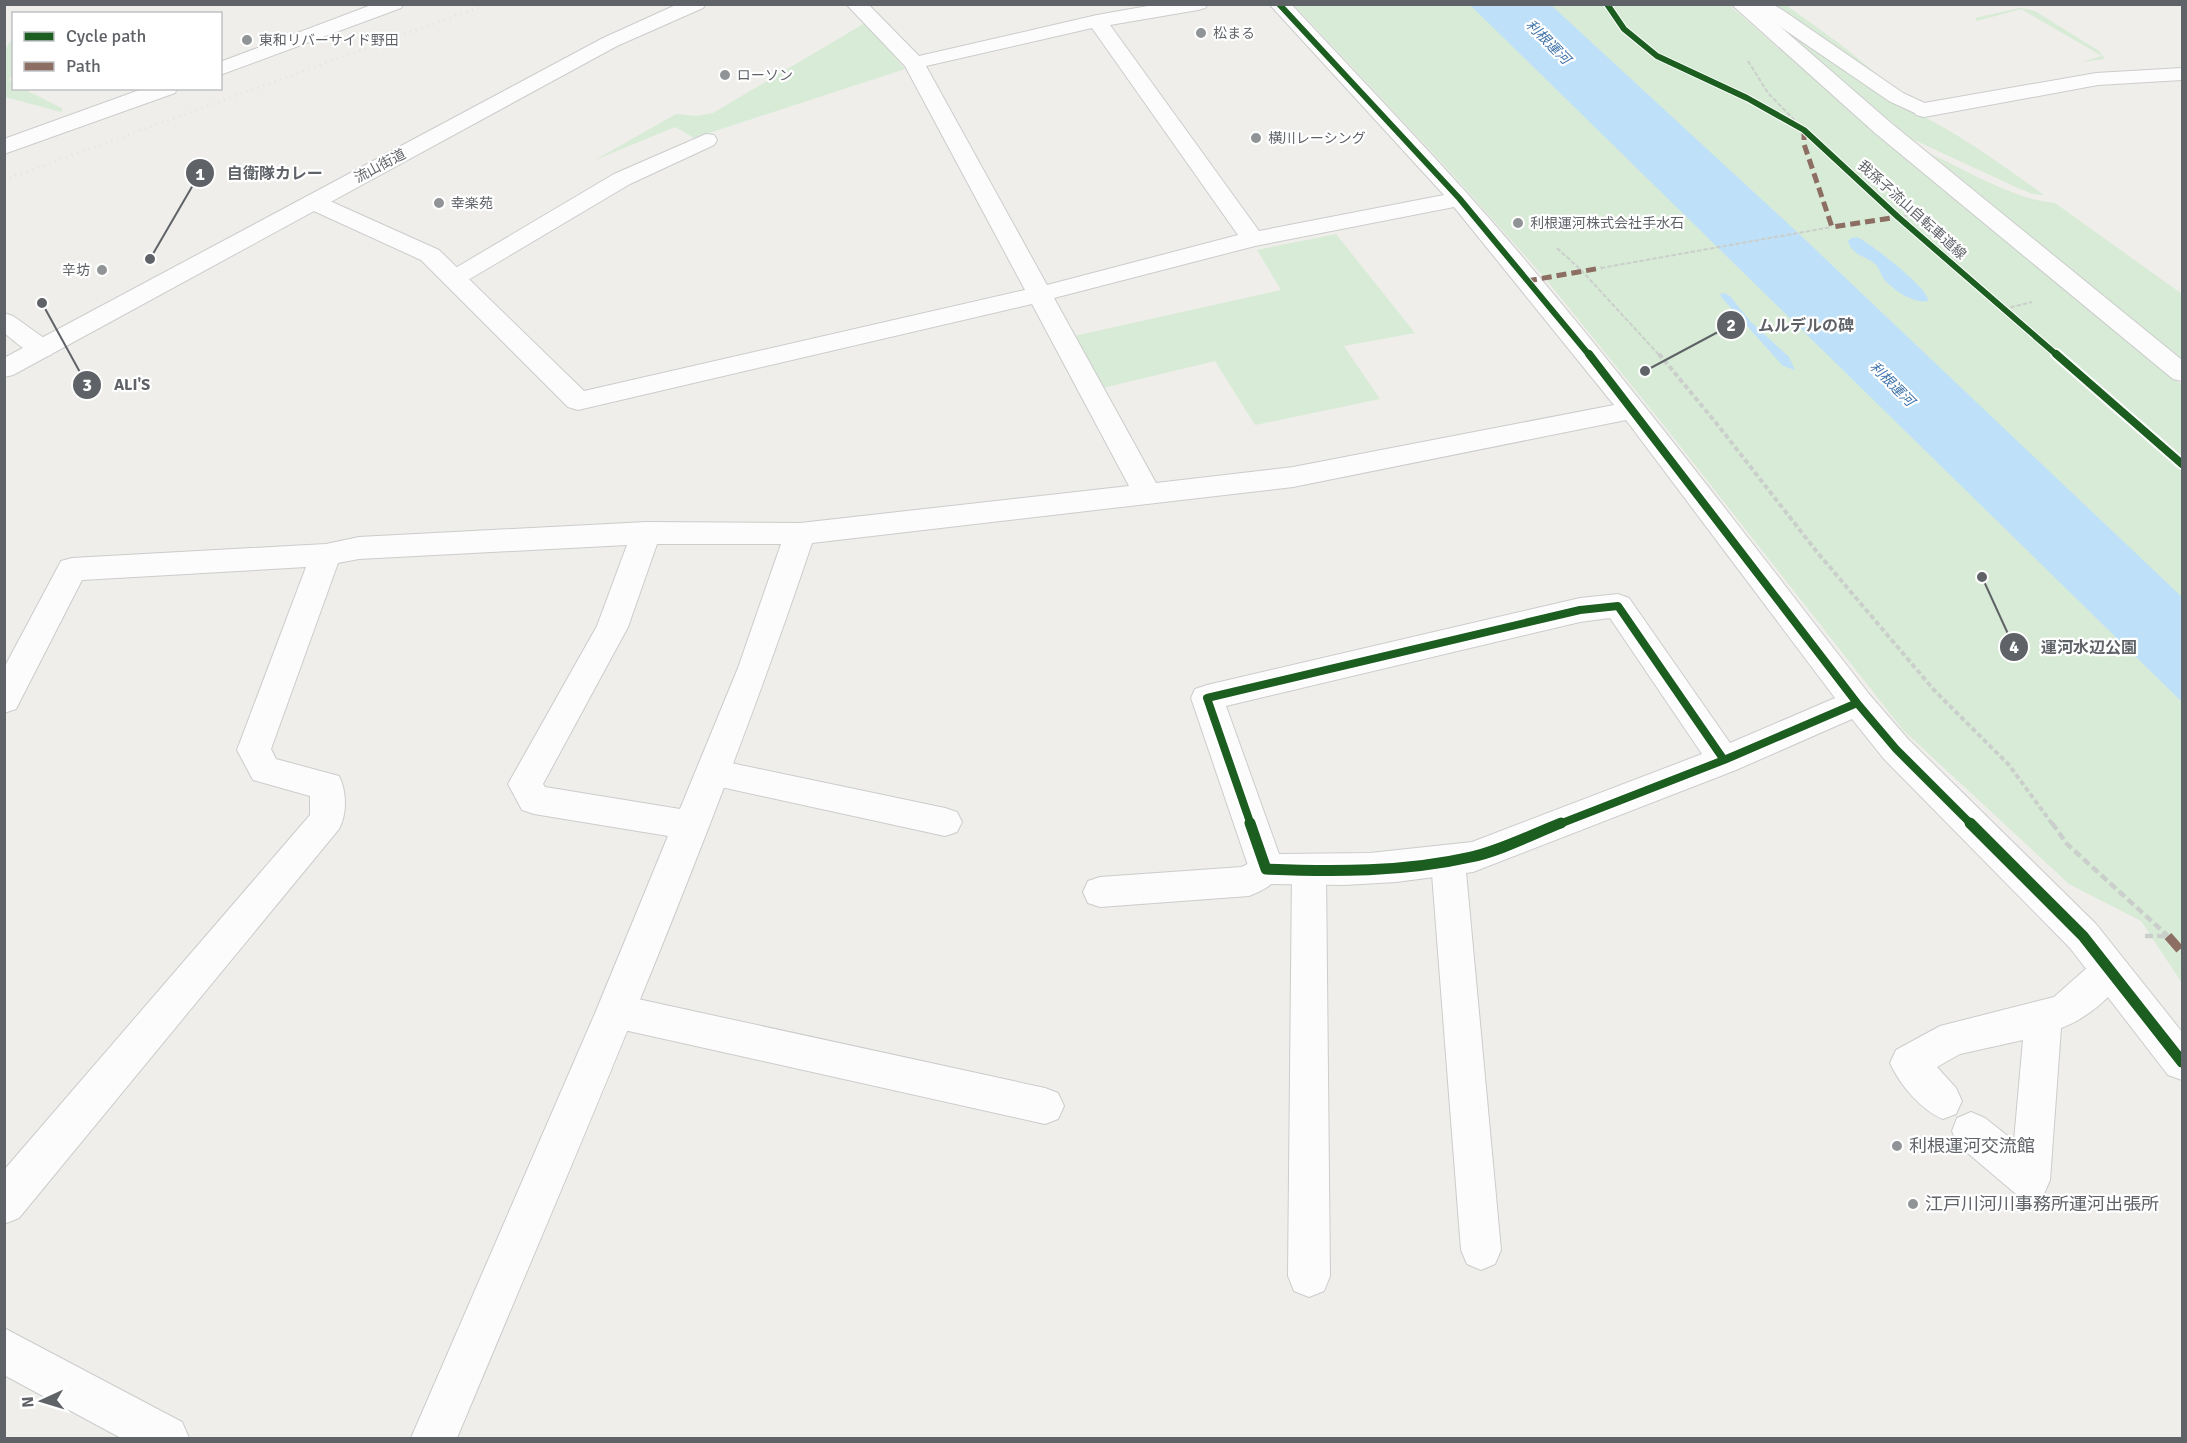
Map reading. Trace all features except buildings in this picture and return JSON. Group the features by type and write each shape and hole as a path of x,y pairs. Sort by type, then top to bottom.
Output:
{"street":[{"path":"222,68 394,4"},
{"name":"流山街道","path":"4,369 610,42 696,4"},
{"path":"856,4 914,63 1148,494"},
{"path":"914,63 1097,21 1198,4"},
{"path":"1279,4 1459,199 1633,410 1857,703 1896,749 2083,936 2182,1062"},
{"path":"1741,4 1883,128 2182,373"},
{"path":"1097,21 1187,150 1253,239"},
{"path":"1924,110 2084,83 2096,79 2182,74"},
{"path":"4,147 161,90"},
{"path":"313,202 430,255 578,401 1041,294 1253,239 1459,199"},
{"path":"4,699 72,568 326,555 359,548 646,532 800,534 1293,477 1633,410"},
{"path":"646,532 612,627 525,784 534,800 690,825"},
{"path":"434,1438 615,1011 712,772 754,668 800,534"},
{"path":"4,1203 327,819 327,786 265,770 254,750 326,555"},
{"path":"1724,760 1618,606 1580,610 1207,698 1266,869 1309,871 1448,861 1473,856 1724,760 1857,703"},
{"path":"4,1350 166,1438"}],"lane":[{"path":"1756,4 1777,15 1896,97 1924,110"},
{"path":"455,278 622,179 706,140"},
{"path":"4,321 42,349"},
{"path":"712,772 945,822"},
{"path":"1448,861 1481,1250"},
{"path":"1100,892 1249,881 1266,869"},
{"path":"1309,871 1309,1276"},
{"path":"1943,1101 1910,1063 1953,1038 2043,1018 2067,1009 2109,970"},
{"path":"615,1011 1045,1106"},
{"path":"1971,1131 2030,1180 2043,1018"}],"path":[{"path":"1776,114 1804,130 1813,138"},
{"path":"1602,268 1832,228"},
{"path":"1556,247 1640,332 1717,424 1817,552 1927,682 2009,765 2067,844 2169,936"},
{"path":"1995,301 2013,317"}],"green space":[{"path":"1294,5 1729,5 1904,157 2182,385 2182,983 2141,921 2069,884 1903,730 1544,277 1445,166"},
{"path":"1764,5 1786,5 1840,44 1909,100"},
{"path":"2020,8 2035,11 2099,51 2105,59 2081,62 2102,56 2021,9 1977,21 1975,18"},
{"path":"1765,16 1910,110 1962,139 2044,195 2020,189 1912,139"},
{"path":"865,23 905,69 694,138 675,127 595,160 676,114 697,116 713,113"},
{"path":"12,39 12,75 9,80 12,82 12,90 26,90 63,109 61,112 5,97 5,50"},
{"path":"1931,154 2008,191 2055,203 2182,294 2182,361"},
{"path":"1336,234 1415,333 1344,346 1380,399 1255,425 1215,361 1103,388 1074,336 1281,290 1257,250"}],"water":[{"name":"利根運河","path":"1470,5 1551,5 1795,230 2182,597 2182,702"},
{"path":"1857,237 1910,277 1926,295 1928,301 1910,298 1892,287 1883,278 1876,265 1856,253 1850,246 1848,241"},
{"path":"1720,294 1730,296 1750,321 1789,357 1795,370 1783,366 1722,298"}],"railway":[{"path":"4,180 488,4"}],"marked path":[{"path":"1804,130 1804,144 1832,227 1898,217"},
{"path":"1527,281 1601,268"},
{"path":"2168,936 2182,952"}],"cycle path":[{"path":"1279,4 1437,173 1511,259 1613,384 1857,703 1896,749 2083,936 2182,1062"},
{"name":"我孫子流山自転車道線","path":"1607,4 1624,29 1657,56 1747,98 1804,130 1898,217 2182,464"},
{"path":"1724,760 1618,606 1580,610 1207,698 1266,869 1317,870 1396,867 1473,857 1724,760 1857,703"}],"place":[{"name":"松まる","path":"1201,33"},
{"name":"東和リバーサイド野田","path":"247,40"},
{"name":"ローソン","path":"725,75"},
{"name":"横川レーシング","path":"1256,138"},
{"name":"幸楽苑","path":"439,203"},
{"name":"利根運河株式会社手水石","path":"1518,223"},
{"name":"自衛隊カレー","path":"150,259"},
{"name":"辛坊","path":"102,270"},
{"name":"ALI'S","path":"42,303"},
{"name":"ムルデルの碑","path":"1645,371"},
{"name":"運河水辺公園","path":"1982,577"},
{"name":"利根運河交流館","path":"1897,1146"},
{"name":"江戸川河川事務所運河出張所","path":"1913,1204"}]}
